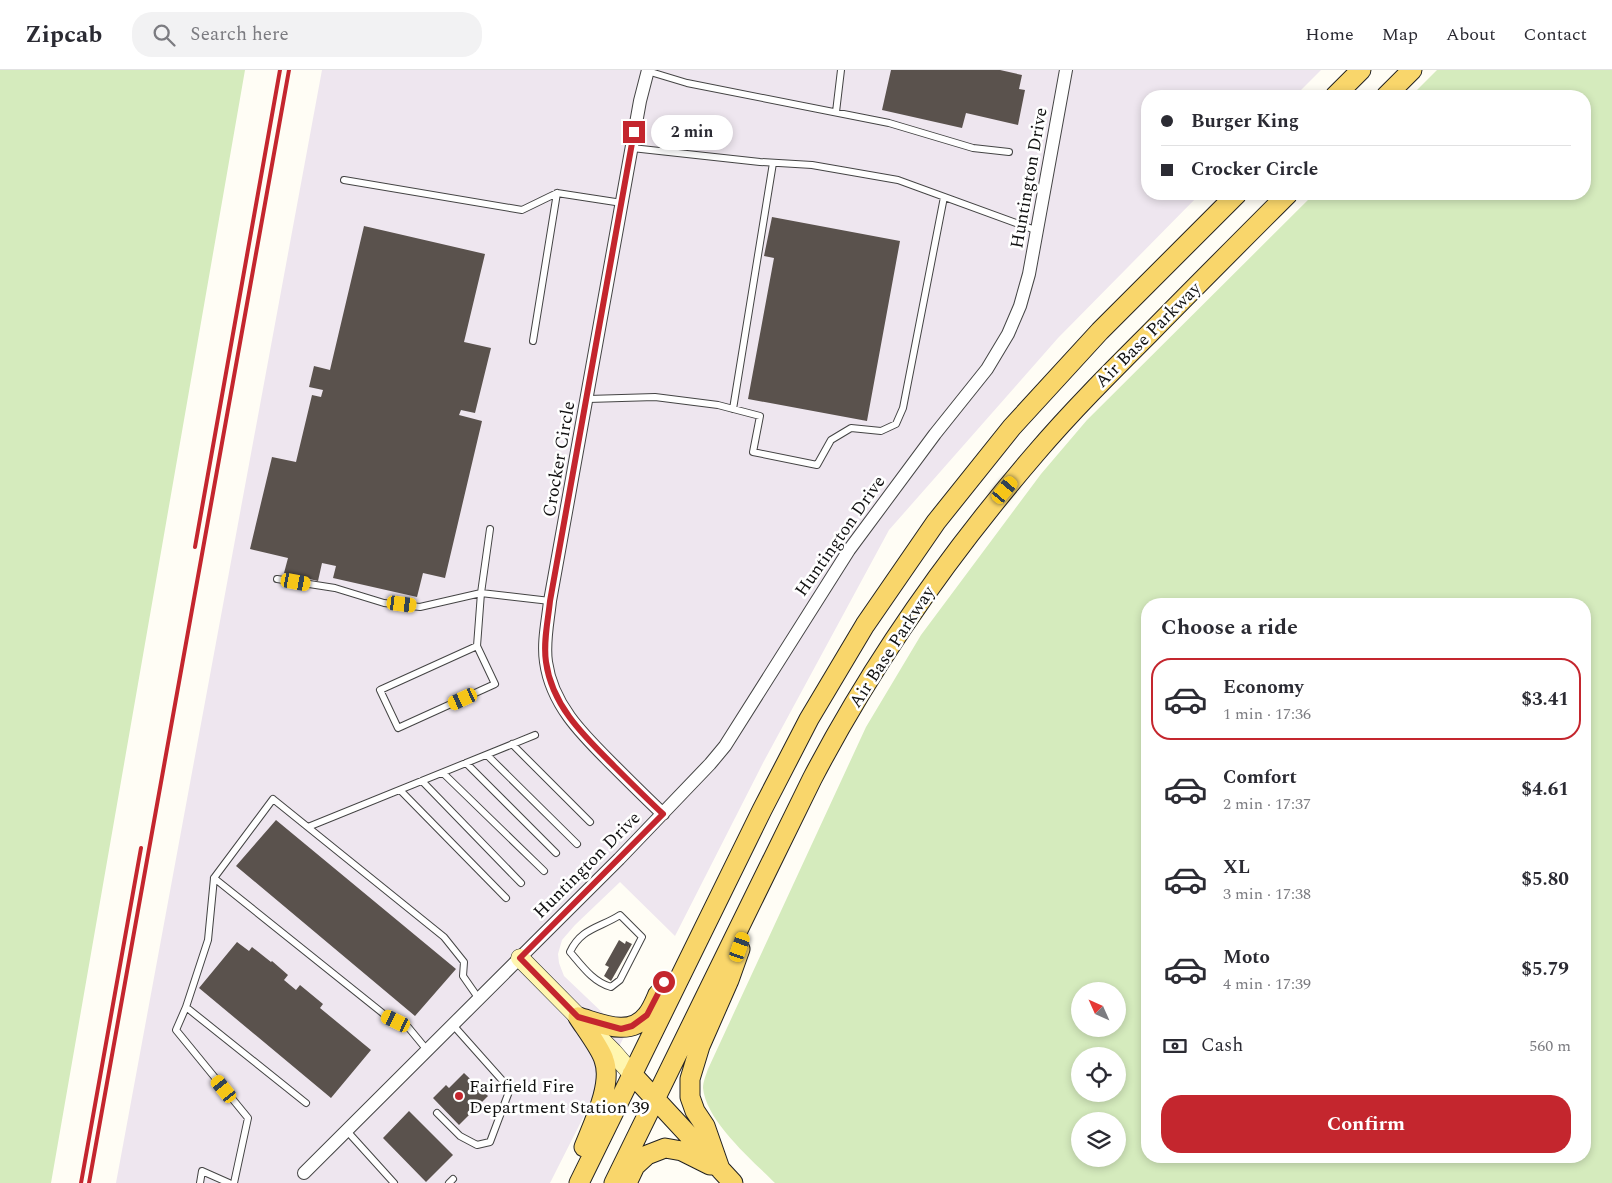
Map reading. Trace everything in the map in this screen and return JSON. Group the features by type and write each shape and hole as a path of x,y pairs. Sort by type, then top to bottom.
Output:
{"main road":[{"path":"1341,90 1361,70"},
{"path":"1392,90 1412,70"},
{"name":"Air Base Parkway","path":"579,1183 737,859 809,719 865,625 936,522 1042,392 1231,200"},
{"name":"Air Base Parkway","path":"614,1183 770,863 836,733 892,643 976,527 1037,451 1130,353 1282,200"},
{"path":"578,1017 621,1029 641,1021 647,1015 689,933 737,859"},
{"path":"726,1176 705,1126 695,1111 690,1097 690,1079 700,1046 729,980 770,863"},
{"path":"575,1183 580,1160 607,1078 604,1060 578,1017"},
{"path":"632,1074 726,1176"},
{"path":"627,1183 635,1166 646,1155 665,1148 682,1151 726,1176"}],"street":[{"name":"Crocker Circle","path":"647,70 550,601 546,635 546,662 553,688 564,710 581,733 663,814"},
{"name":"Huntington Drive","path":"304,1173 663,814 710,764 725,746 849,550 987,369 1008,334 1020,306 1029,274 1066,70"},
{"path":"520,958 632,1074"}],"lane":[{"path":"647,70 687,83 889,123 973,148 1009,152"},
{"path":"836,112 841,70"},
{"path":"632,148 773,163 812,165 898,180 1038,230"},
{"path":"733,409 773,163"},
{"path":"344,180 522,210 557,193 622,203"},
{"path":"532,341 557,193"},
{"path":"588,399 655,397 718,405 760,416 753,452 817,465 831,440 851,428 881,431 896,424 903,408 944,197"},
{"path":"477,646 380,690 398,728 495,684 477,646 481,593 490,529"},
{"path":"277,579 335,588 384,602 420,607 481,593 550,601"},
{"path":"308,827 535,735"},
{"path":"512,744 590,822"},
{"path":"487,755 577,844"},
{"path":"466,763 556,853"},
{"path":"443,773 544,871"},
{"path":"422,781 521,884"},
{"path":"400,790 506,898"},
{"path":"234,1183 248,1118 176,1030 186,1007 208,940 214,878 273,799 444,937 464,962 463,976 479,999"},
{"path":"214,878 385,1016 408,1027 428,1050"},
{"path":"620,915 642,937 620,980 611,987 601,984 587,973 570,952 574,944 584,933 620,915"},
{"path":"186,1007 306,1103"},
{"path":"437,1113 460,1136 477,1146 490,1142 510,1089 453,1025"},
{"path":"346,1130 394,1183"},
{"path":"200,1183 202,1171 229,1183"}],"shaded area":[{"path":"322,70 1321,70 1301,90 1141,90 1141,200 1194,200 1058,338 889,530 764,761 675,936 620,882 562,940 558,954 564,976 607,1017 622,1018 635,1015 550,1183 116,1183"}],"green space":[{"path":"0,70 245,70 51,1183 0,1183"},
{"path":"1437,70 1612,70 1612,1183 775,1183 731,1139 712,1114 706,1101 703,1088 704,1081 866,727 921,635 1041,474 1087,420 1308,200 1591,200 1591,90 1417,90"}],"building":[{"path":"891,70 1000,70 1022,75 1019,89 1025,90 1018,125 966,113 962,128 882,110"},
{"path":"772,217 900,241 867,421 748,399 774,258 764,256"},
{"path":"364,226 485,254 464,342 491,348 475,413 461,410 459,415 482,421 445,578 423,573 417,597 333,578 336,566 322,563 318,581 284,573 288,558 250,549 272,457 296,462 312,395 321,397 323,390 309,387 314,366 330,370"},
{"path":"276,820 456,969 415,1016 236,866"},
{"path":"619,940 625,944 626,941 632,944 611,981 604,976 609,967 605,965"},
{"path":"237,942 249,951 252,947 272,961 288,975 284,980 296,990 300,985 323,1004 320,1008 371,1050 331,1098 199,988"},
{"path":"464,1073 488,1096 459,1125 433,1098 446,1085 449,1088"},
{"path":"409,1111 453,1155 426,1182 383,1138"}],"railway":[{"path":"195,547 280,70"},
{"path":"89,1183 289,70"},
{"path":"81,1183 141,848"}],"place":[{"name":"Fairfield Fire Department Station 39","path":"459,1096"}],"route":[{"path":"634,132 550,601 546,635 546,662 558,699 581,733 663,814 520,958 578,1017 621,1029 632,1026 647,1015 664,982"}]}
